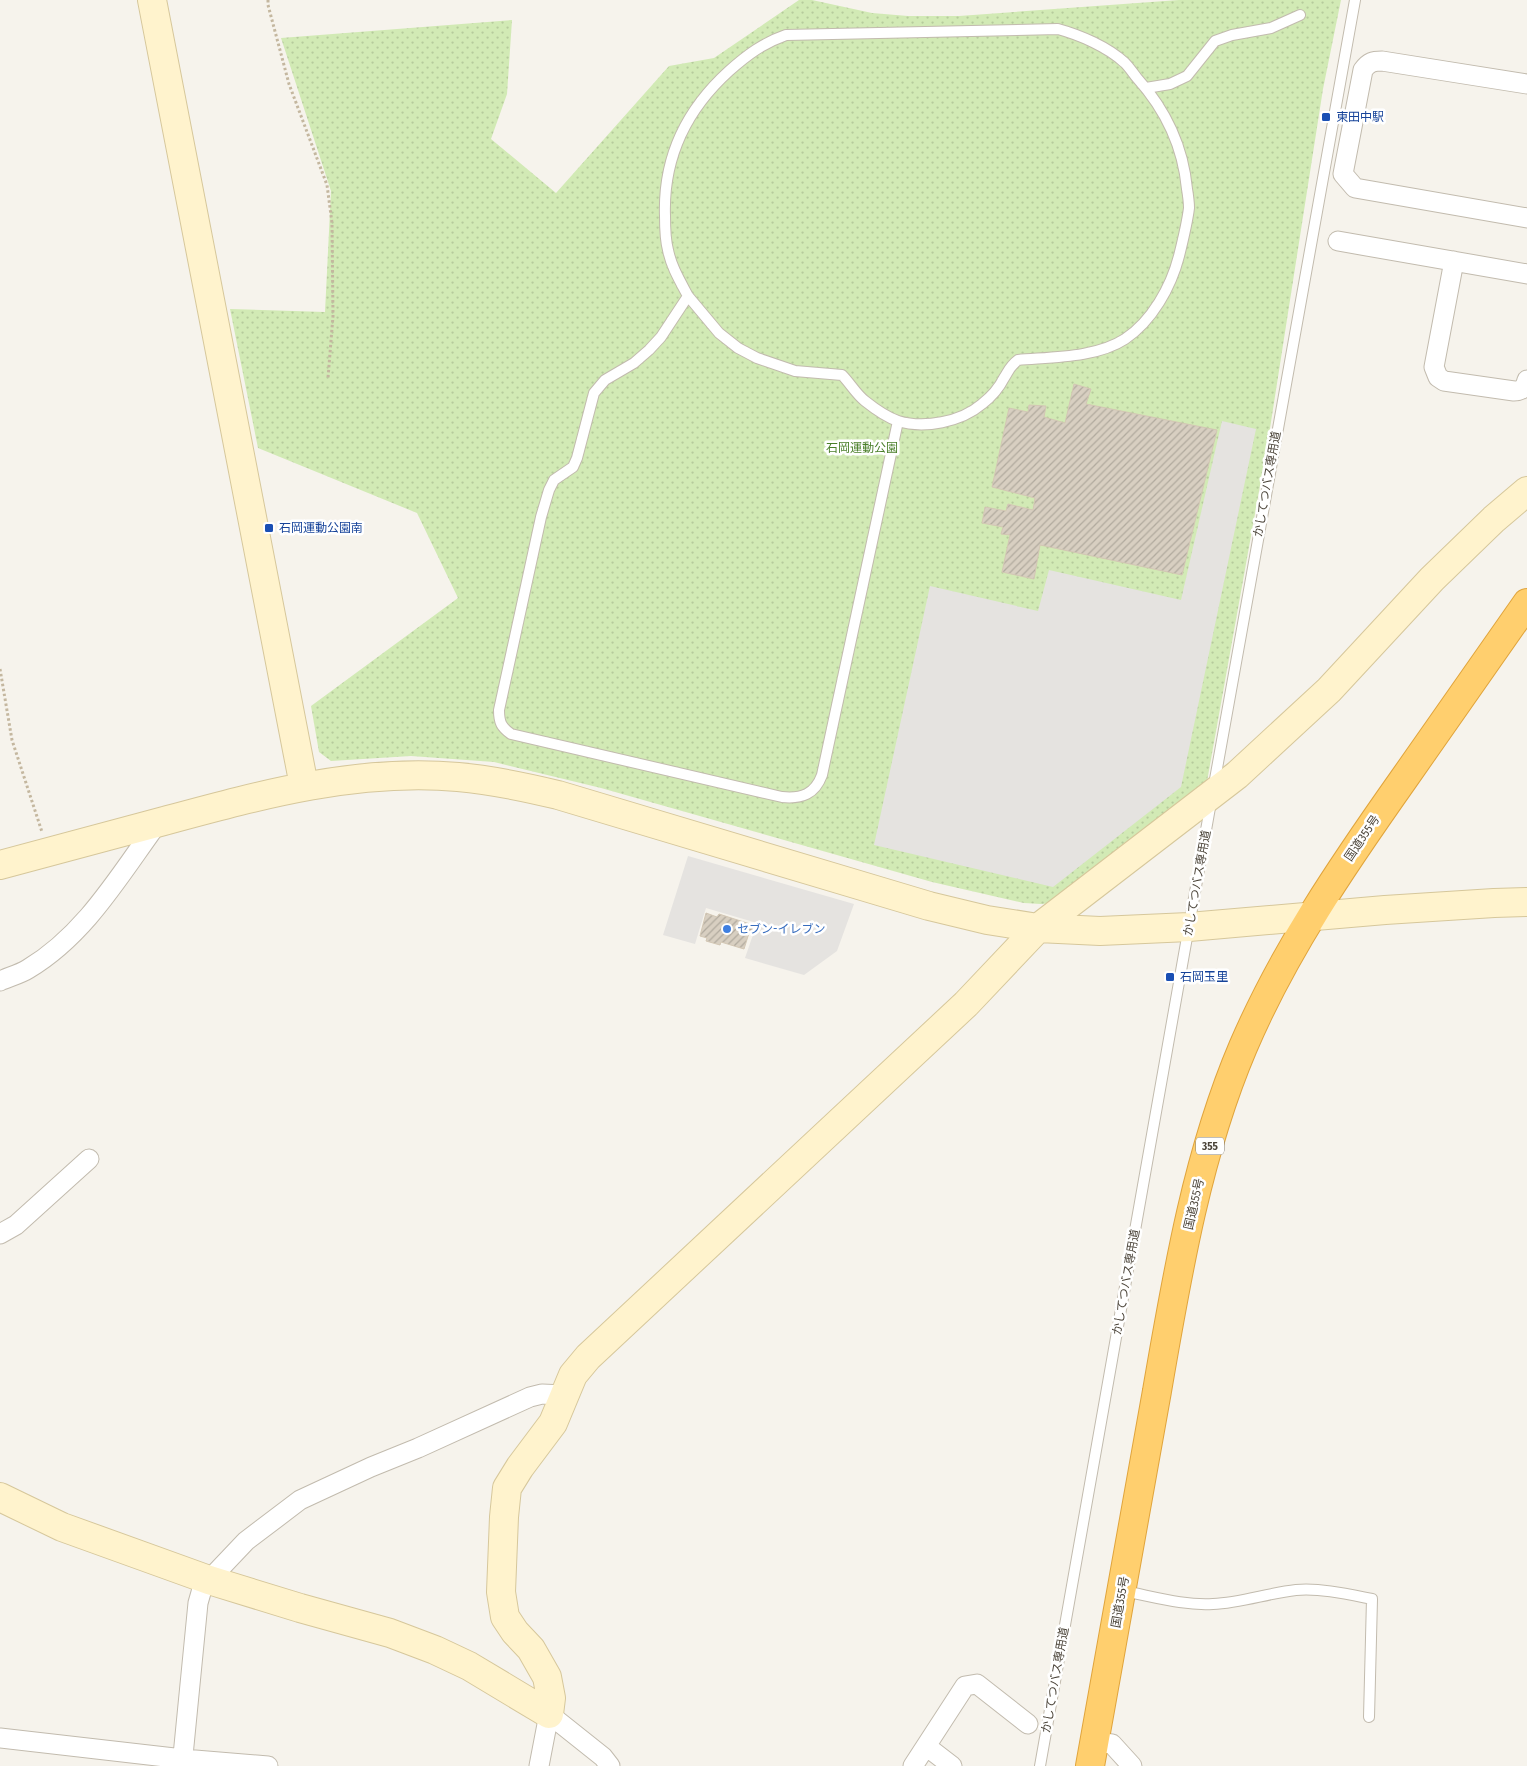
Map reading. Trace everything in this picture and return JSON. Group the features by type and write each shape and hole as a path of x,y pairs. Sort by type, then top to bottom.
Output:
{"highway":[{"name":"国道355号","path":"1093,1754 1170,1318 1201,1176 1221,1106 1243,1048 1266,997 1311,916 1359,842 1527,604"}],"street":[{"path":"152,0 304,786"},
{"path":"1527,84 1382,61 1374,61 1367,64 1363,70 1343,174 1355,188 1527,218"},
{"path":"1338,241 1527,274"},
{"path":"1454,261 1434,367 1435,373 1444,381 1514,391 1520,391 1525,387 1527,380"},
{"path":"539,1766 549,1714 550,1698 547,1677 531,1649 515,1632 505,1617 501,1592 504,1517 507,1488 553,1423 573,1375 605,1340 966,1004 1038,928 1237,775 1328,690 1432,579 1494,519 1527,491"},
{"path":"0,866 248,798 304,786 404,776 457,777 507,783 558,795 929,906 987,920 1038,928 1100,931 1527,902"},
{"path":"0,981 26,970 46,957 74,934 92,913 157,824"},
{"path":"0,1234 16,1225 90,1159"},
{"path":"182,1762 198,1603 202,1589 246,1541 300,1500 371,1466 418,1448 530,1398 542,1394 564,1395"},
{"path":"0,1497 62,1527 209,1580 390,1633 427,1646 469,1666 549,1714 603,1757 610,1766"},
{"path":"913,1766 965,1686 977,1684 1028,1724"},
{"path":"0,1738 182,1762 268,1766"},
{"path":"1093,1754 1112,1744 1132,1766"},
{"path":"926,1746 952,1766"}],"lane":[{"name":"かしてつバス専用道","path":"1040,1766 1355,0"},
{"path":"1146,88 1170,84 1187,76 1215,41 1232,34 1271,28 1300,15"},
{"path":"1058,29 1082,36 1125,63 1146,88 1159,105 1173,131 1185,172 1189,206 1184,237 1174,276 1157,305 1144,322 1126,339 1111,347 1092,352 1018,360 1010,366 992,395 980,406 946,421 921,424 898,421 885,415 863,400 842,375 795,371 757,358 738,348 720,333 688,296 668,251 664,199 667,174 684,127 698,104 714,84 754,50 770,40 786,35 1058,29"},
{"path":"688,296 661,337 649,350 634,364 605,380 594,393 573,466 554,480 549,490 541,516 499,710 499,721 503,728 511,734 782,797 794,798 804,796 813,791 822,775 898,421"},
{"path":"1122,1591 1197,1604 1230,1603 1294,1590 1310,1590 1372,1599 1369,1717"}],"path":[{"path":"268,0 289,84 327,185 332,223 332,307 328,378"},
{"path":"0,669 12,740 49,852"}],"green space":[{"name":"石岡運動公園","path":"799,0 812,0 872,13 908,16 959,16 1179,0 1341,0 1323,89 1268,441 1206,787 1057,903 1024,903 932,882 601,788 494,762 411,756 331,761 319,752 311,706 458,598 417,513 258,448 230,309 325,312 331,191 281,38 512,20 507,94 491,139 556,193 669,66 714,58"}],"shaded area":[{"path":"1222,421 1256,429 1181,787 1053,887 874,845 930,586 1038,611 1049,570 1181,600"},
{"path":"688,856 854,904 837,951 804,975 745,958 757,923 706,908 695,944 663,935"}],"building":[{"path":"1074,384 1091,389 1086,404 1217,430 1182,575 1040,545 1034,579 1002,572 1010,535 1001,534 1003,527 982,523 985,507 1006,511 1008,504 1033,510 1035,498 992,487 1009,408 1028,412 1029,405 1046,406 1044,417 1065,423"},
{"name":"セブン-イレブン","path":"706,913 717,917 719,914 753,925 744,949 721,942 720,945 706,941 707,938 700,936"}],"place":[{"name":"東田中駅","path":"1326,117"},
{"name":"石岡運動公園南","path":"269,528"},
{"name":"セブン-イレブン","path":"727,929"},
{"name":"石岡玉里","path":"1170,977"}]}
